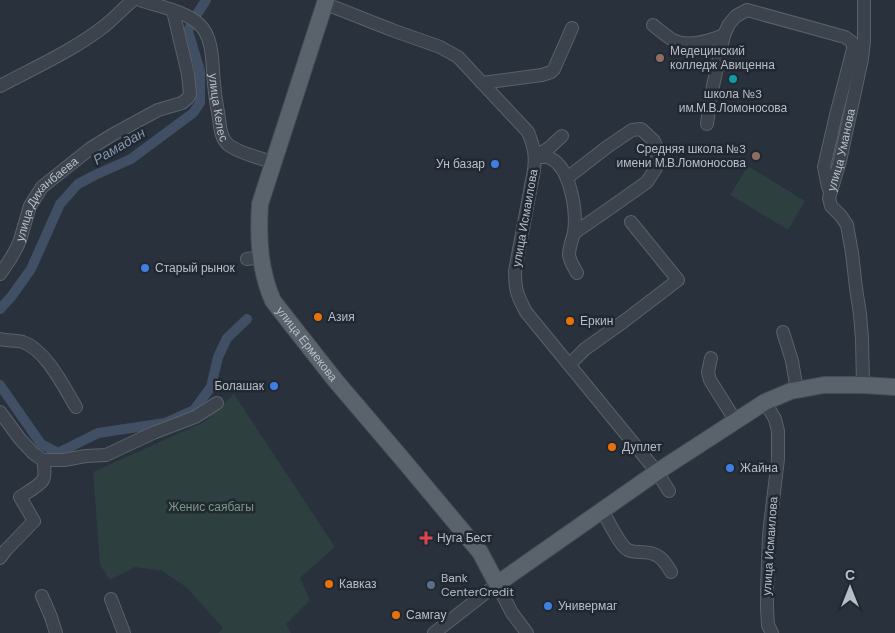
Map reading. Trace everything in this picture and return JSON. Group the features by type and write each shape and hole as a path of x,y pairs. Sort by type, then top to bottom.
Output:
{"main road":[{"name":"улица Ермекова","path":"326,2 260,204 258,230 260,255 266,286 273,301 335,380 480,552 497,584"},
{"path":"497,584 657,472 765,402 791,391 824,385 895,387"}],"street":[{"path":"0,86 90,36 108,23 133,0"},
{"name":"улица Келес","path":"140,0 174,11 193,20 203,29 208,38 210,49 222,136 230,146 250,160 273,162"},
{"name":"улица Уманова","path":"863,385 860,314 847,225 842,216 831,206 829,198 840,161 862,59 864,0"},
{"name":"улица Исмаилова","path":"326,2 392,30 440,47 458,57 528,132 534,146 535,157 515,270 515,287 519,299 526,312 657,472 670,491"},
{"path":"707,124 710,100 724,35 729,24 736,16 747,10 845,37 853,43 852,56 824,167 828,187 831,191"},
{"name":"улица Диханбаева","path":"0,274 20,240 30,206 42,187 91,148 112,135 158,110 182,103 188,98 190,94 188,74 174,11"},
{"path":"653,25 674,40 688,44 724,35"},
{"path":"482,82 542,75 550,72 554,69 572,28"},
{"path":"567,178 606,147 632,130 641,129 654,140 658,151 658,160 656,168 646,182 574,233"},
{"path":"535,157 562,136"},
{"path":"535,157 547,158 556,162 567,178 574,214 574,233 569,253 570,260 577,273"},
{"path":"520,169 534,170"},
{"path":"570,364 584,349 678,280 631,222"},
{"path":"783,332 792,360 797,390"},
{"path":"0,339 22,342 33,347 45,358 76,407"},
{"path":"711,358 708,372 710,380 736,420"},
{"name":"улица Исмаилова","path":"765,402 775,419 778,430 778,459 769,534 767,590 768,625 772,633"},
{"path":"0,412 33,453 43,460 64,460 106,454 195,417 218,403"},
{"path":"0,558 34,521 20,497 43,479 45,470 43,460"},
{"path":"602,510 622,545 633,552 655,554 666,562 672,572"},
{"path":"434,633 497,584"},
{"name":"улица Ермекова","path":"497,584 512,613 526,633"},
{"path":"42,596 56,633"},
{"path":"112,599 124,633"}],"green space":[{"path":"748,166 805,201 788,230 730,195"},
{"name":"Женис саябагы","path":"234,394 335,547 300,578 310,600 286,624 291,633 218,633 223,628 186,587 162,571 135,567 110,580 100,565 93,472 204,422"}],"waterway":[{"name":"Рамадан","path":"0,309 31,269 60,204 78,184 131,159 193,113 200,103 200,71 188,31 206,0"},
{"name":"Рамадан","path":"0,385 41,444 58,453 98,433 165,423 194,410 211,387 218,357 227,338 247,319"}],"place":[{"name":"Медецинский колледж Авиценна","path":"660,58"},
{"name":"школа №3 им.М.В.Ломоносова","path":"733,79"},
{"name":"Средняя школа №3 имени М.В.Ломоносова","path":"756,156"},
{"name":"Ун базар","path":"495,164"},
{"name":"Старый рынок","path":"145,268"},
{"name":"Азия","path":"318,317"},
{"name":"Еркин","path":"570,321"},
{"name":"Болашак","path":"274,386"},
{"name":"Дуплет","path":"612,447"},
{"name":"Жайна","path":"730,468"},
{"name":"Нуга Бест","path":"426,538"},
{"name":"Кавказ","path":"329,584"},
{"name":"Bank CenterCredit","path":"431,585"},
{"name":"Универмаг","path":"548,606"},
{"name":"Самгау","path":"396,615"}]}
